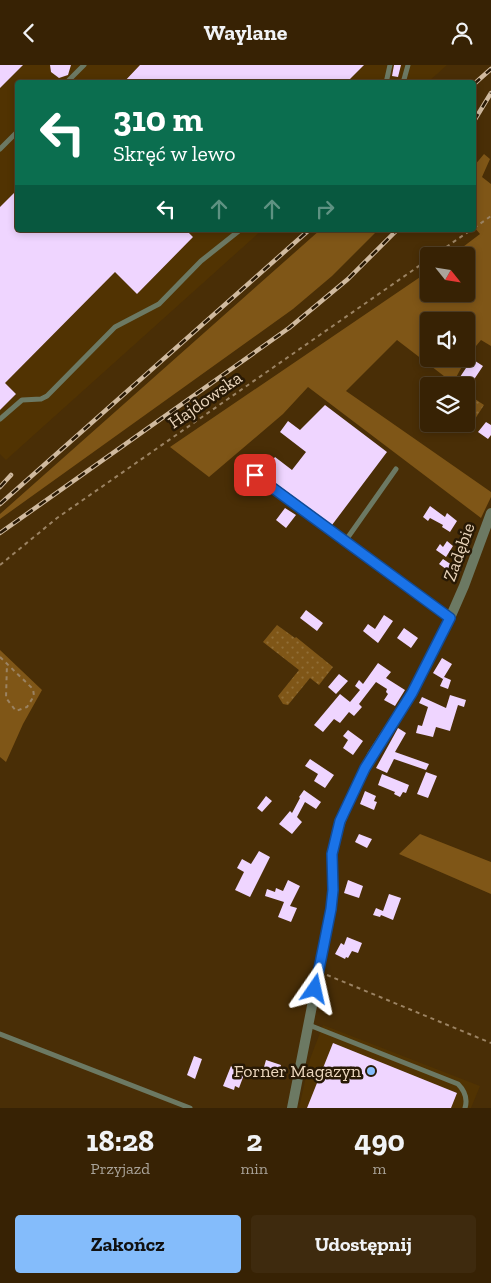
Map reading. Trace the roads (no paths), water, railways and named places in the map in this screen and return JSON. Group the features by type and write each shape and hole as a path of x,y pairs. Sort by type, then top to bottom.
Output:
{"street":[{"name":"Zadębie","path":"292,1108 332,899 332,854 340,821 365,768 409,698 450,618 491,513"}],"lane":[{"path":"69,80 84,65"},
{"path":"387,80 390,65"},
{"path":"404,80 408,65"},
{"path":"0,149 15,134"},
{"path":"0,419 22,401 41,399 47,396 115,327 159,304 201,261 237,232"},
{"path":"346,541 396,469"},
{"path":"255,475 450,618"},
{"path":"308,1025 454,1082 465,1093 465,1108"},
{"path":"0,1034 190,1108"}],"railway":[{"path":"476,82 491,69"},
{"path":"476,118 491,93"},
{"path":"0,504 307,232"},
{"path":"0,533 289,328 348,279 395,232"},
{"path":"0,487 11,475"}],"place":[{"name":"Forner Magazyn","path":"371,1071"}]}
